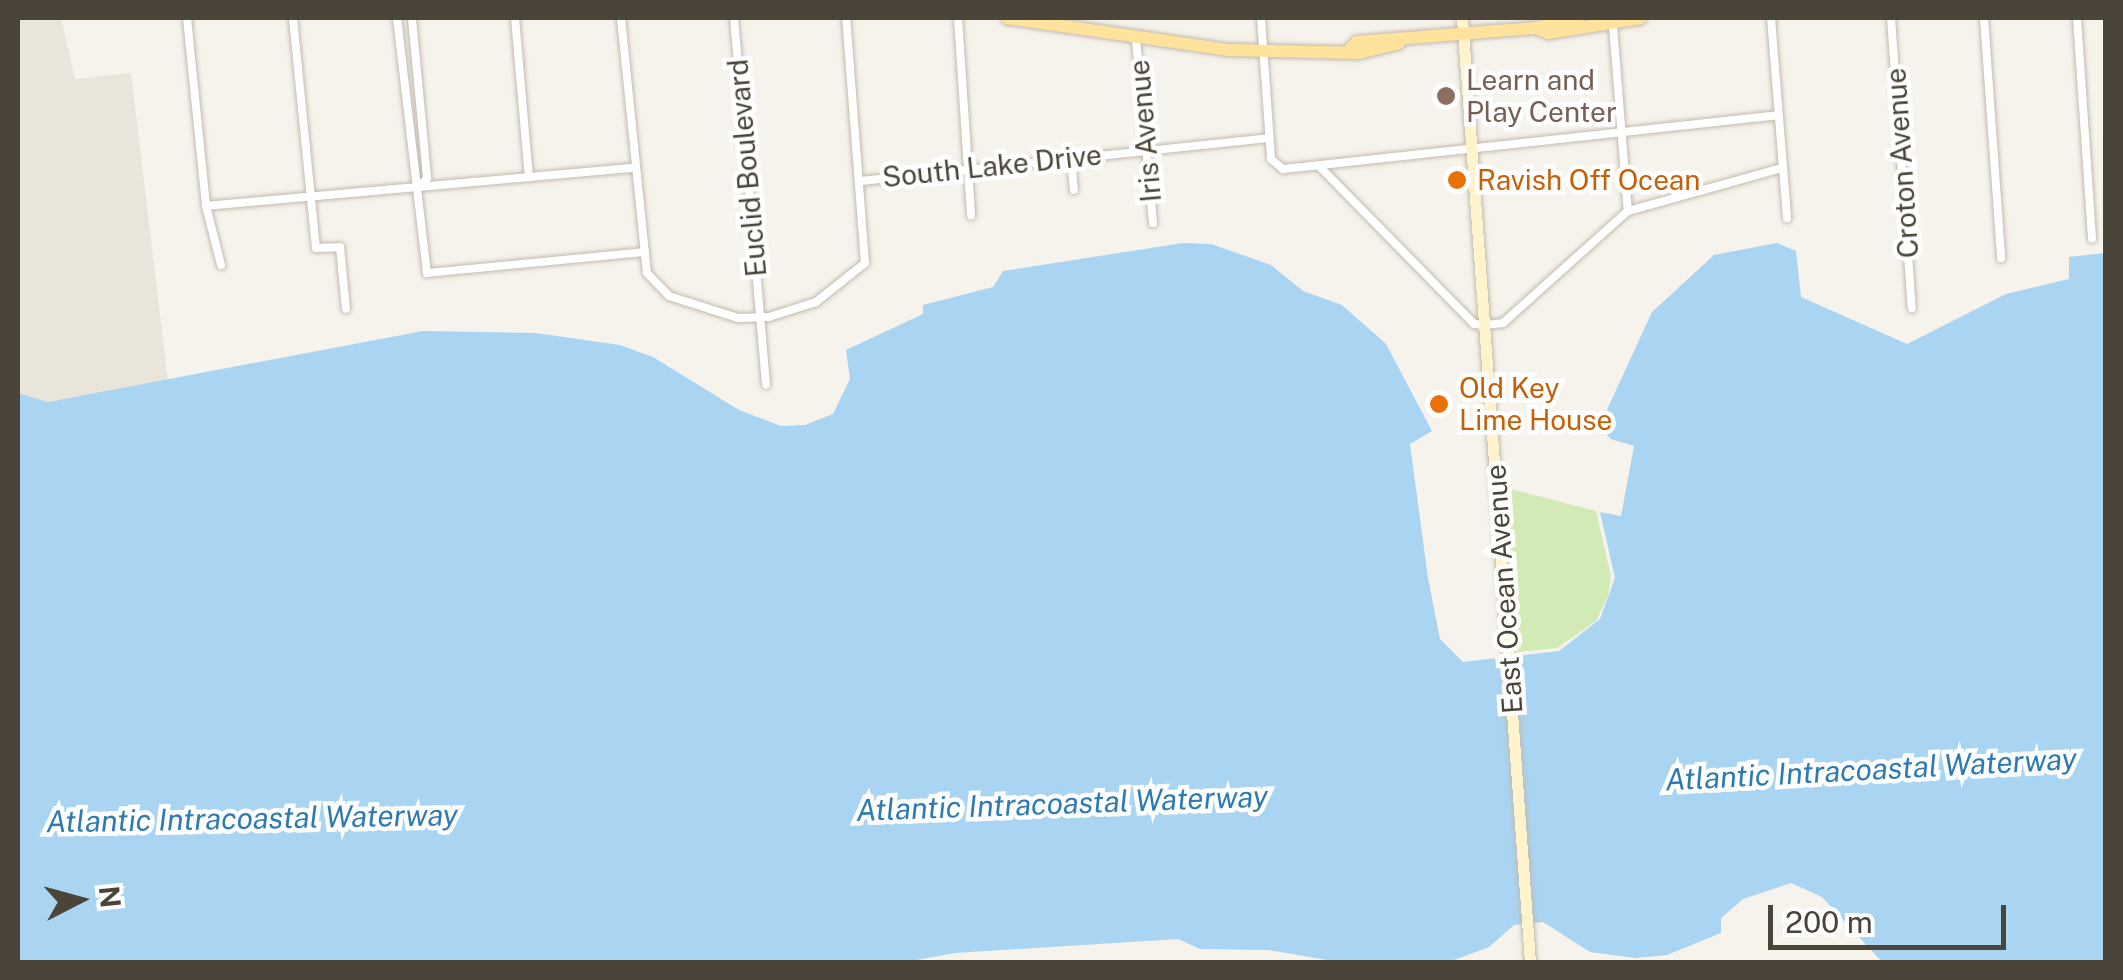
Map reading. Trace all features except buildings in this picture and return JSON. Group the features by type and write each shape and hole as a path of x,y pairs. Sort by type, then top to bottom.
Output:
{"main road":[{"path":"1007,18 1136,39 1263,52 1350,49 1357,42 1398,42 1536,28 1613,26 1641,18"},
{"name":"East Ocean Avenue","path":"1462,18 1530,962"},
{"path":"1536,28 1579,18"}],"street":[{"path":"187,18 206,206 221,264"},
{"path":"292,18 316,248 340,248 346,309"},
{"path":"397,18 411,178 418,188 427,273 644,252 621,18"},
{"path":"412,18 427,178 418,188"},
{"path":"515,18 529,178"},
{"name":"Euclid Boulevard","path":"734,18 766,385"},
{"path":"846,18 861,180"},
{"path":"958,18 972,216"},
{"path":"1261,18 1269,138 1275,164 1319,166 1778,115"},
{"path":"1771,18 1787,218"},
{"name":"Croton Avenue","path":"1891,18 1912,308"},
{"path":"1984,18 2001,258"},
{"path":"2077,18 2092,238"},
{"path":"1613,26 1628,211"},
{"name":"Iris Avenue","path":"1136,39 1153,223"},
{"name":"South Lake Drive","path":"644,252 653,286 669,296 717,314 760,318 816,302 864,263 861,180 1269,138"},
{"path":"1072,157 1074,190"},
{"path":"1319,166 1474,324 1485,325 1503,323 1628,211 1782,168"},
{"path":"206,206 635,168"}],"shaded area":[{"path":"18,18 61,18 75,79 131,73 168,381 47,402 18,393"}],"green space":[{"path":"1507,488 1596,511 1611,576 1608,596 1596,621 1557,648 1518,652"}],"water":[{"name":"Atlantic Intracoastal Waterway","path":"1183,243 1211,244 1271,265 1303,291 1342,305 1386,344 1432,431 1410,444 1440,639 1463,662 1559,651 1600,619 1615,578 1600,512 1621,516 1634,446 1611,439 1599,427 1652,312 1714,255 1777,243 1796,251 1801,297 1907,344 2006,294 2069,279 2069,257 2105,253 2105,962 1882,962 1822,897 1791,883 1743,899 1721,918 1721,933 1667,955 1635,958 1590,952 1543,922 1514,925 1489,947 1449,962 1339,962 1269,950 1200,949 1178,939 955,953 905,962 18,962 18,393 48,402 423,331 536,333 620,345 653,357 739,410 781,426 805,425 833,414 850,379 846,350 923,314 923,305 993,287 1003,271"}],"place":[{"name":"Learn and Play Center","path":"1446,96"},
{"name":"Ravish Off Ocean","path":"1457,180"},
{"name":"Old Key Lime House","path":"1439,404"}]}
